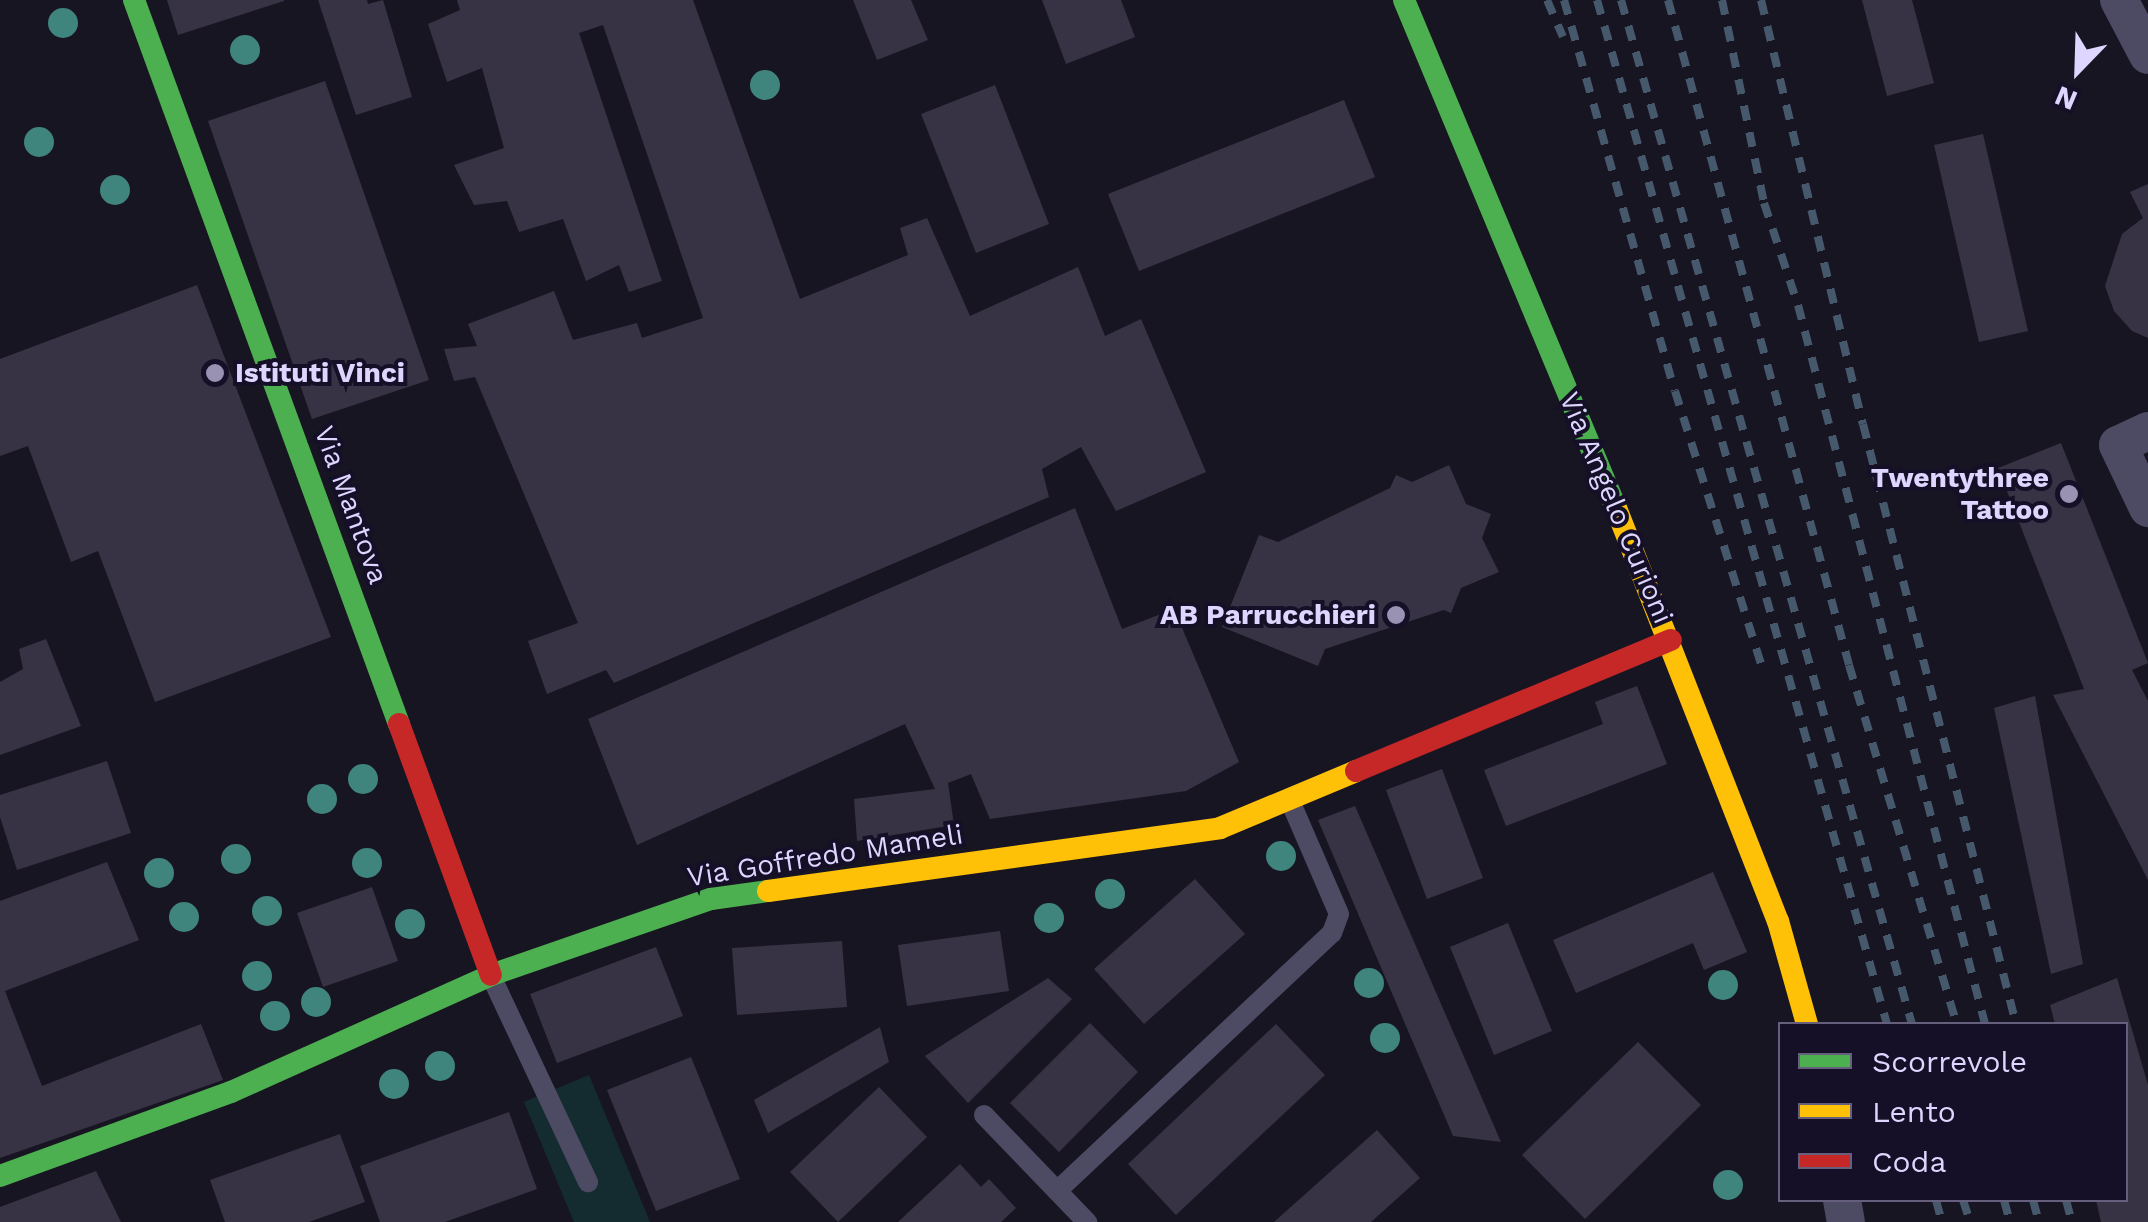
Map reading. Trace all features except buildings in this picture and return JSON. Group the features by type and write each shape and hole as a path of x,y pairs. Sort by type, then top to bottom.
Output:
{"street":[{"name":"Via Mantova","path":"134,0 490,974"},
{"name":"Via Angelo Curioni","path":"1404,0 1671,640 1778,921 1806,1022"},
{"path":"2118,0 2148,55"},
{"path":"2133,438 2148,508"},
{"name":"Via Goffredo Mameli","path":"0,1176 231,1092 490,974 711,900 1220,828 1671,640"}],"lane":[{"path":"1057,1191 1332,934 1339,914 1289,800"},
{"path":"490,974 588,1182"},
{"path":"984,1115 1087,1222"}],"green space":[{"path":"589,1075 650,1222 574,1222 524,1102"}],"railway":[{"path":"1547,0 1563,37"},
{"path":"1564,0 1675,391 1763,670"},
{"path":"1597,0 1886,1022"},
{"path":"1621,0 1911,1022"},
{"path":"1668,0 1849,665 1956,1022"},
{"path":"1722,0 1764,203 1798,305 1984,1022"},
{"path":"1761,0 1863,424 2015,1022"},
{"path":"1937,1202 1942,1222"},
{"path":"1964,1202 1970,1222"},
{"path":"2005,1202 2010,1222"},
{"path":"2034,1202 2039,1222"},
{"path":"2067,1202 2072,1222"}],"traffic: fast":[{"path":"134,0 399,724"},
{"path":"1404,0 1616,508"},
{"path":"0,1176 231,1092 491,975 711,899 768,891"}],"traffic: slow":[{"path":"1616,508 1778,921 1806,1022"},
{"path":"768,891 1220,828 1356,771"}],"traffic: jam":[{"path":"1356,771 1671,640"},
{"path":"399,724 491,975"}],"place":[{"name":"Istituti Vinci","path":"215,373"},
{"name":"Twentythree Tattoo","path":"2069,494"},
{"name":"AB Parrucchieri","path":"1396,615"}]}
